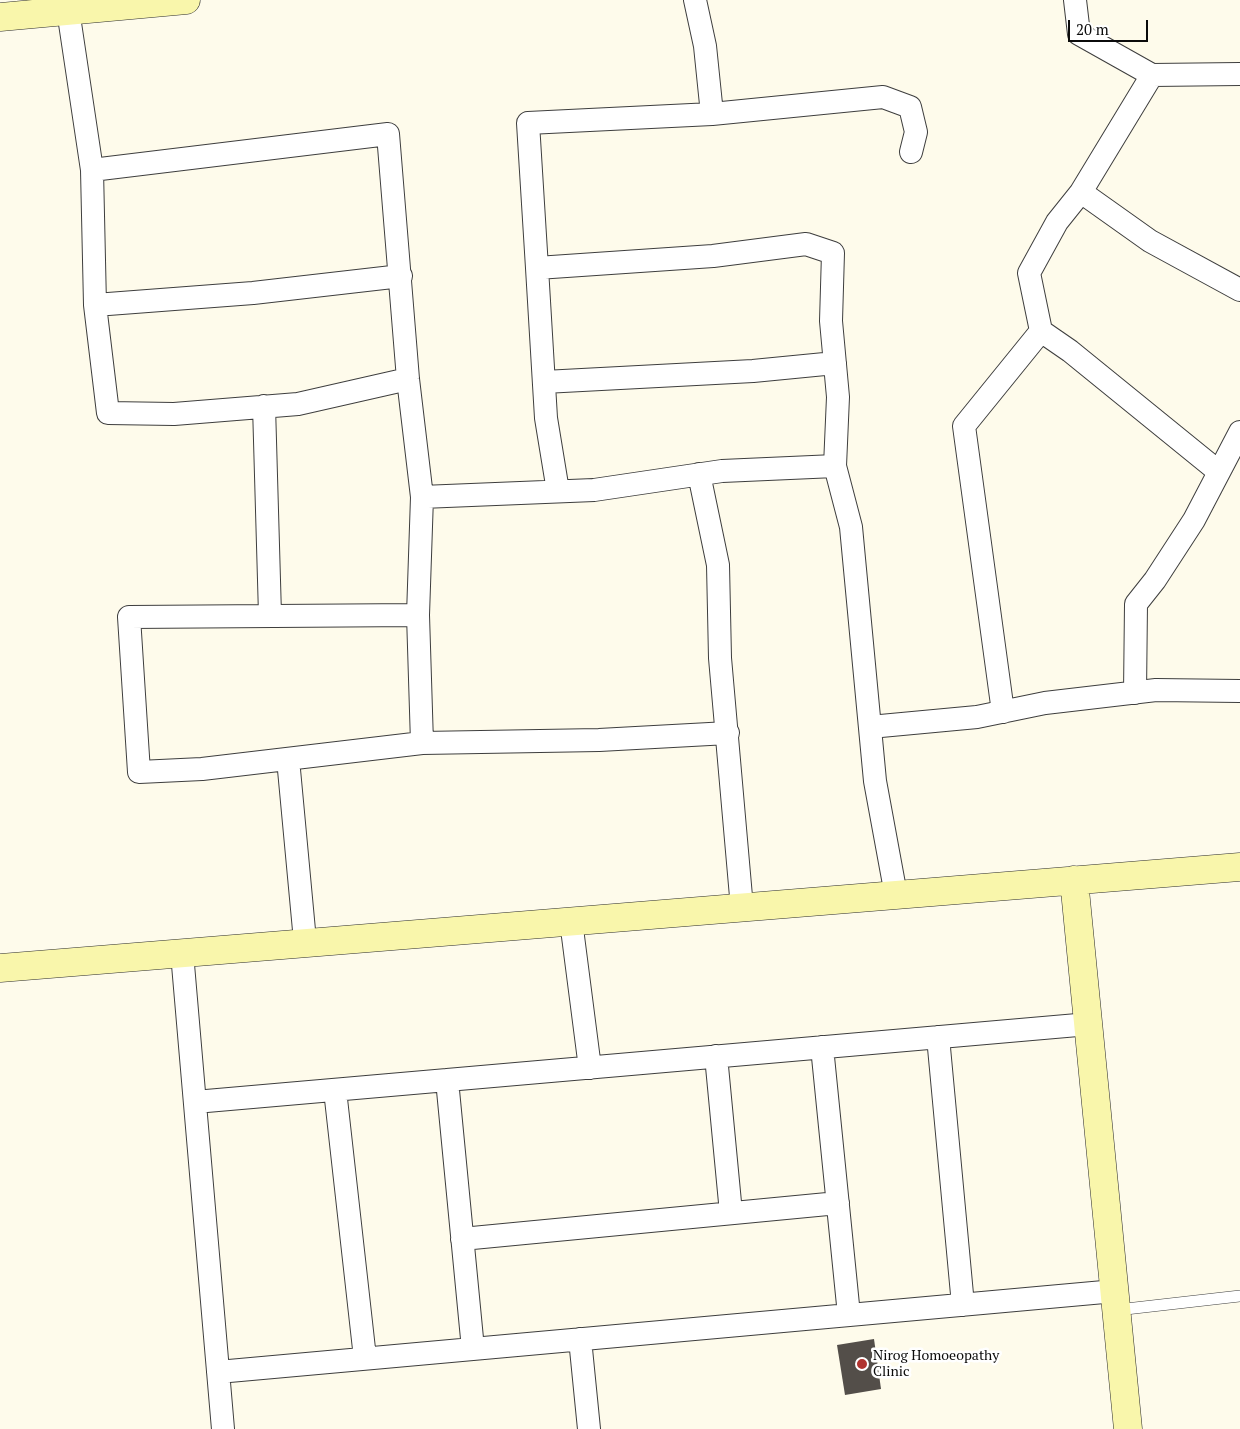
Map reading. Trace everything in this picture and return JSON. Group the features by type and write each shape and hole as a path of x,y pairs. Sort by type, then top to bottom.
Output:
{"street":[{"path":"0,16 186,0"},
{"path":"695,0 705,46 712,114"},
{"path":"1075,0 1079,34 1152,75 1240,74"},
{"path":"68,10 92,170 95,305 108,413 174,414 298,404 408,379"},
{"path":"1152,75 1081,192 1057,222 1029,273 1041,332 1070,351 1218,472"},
{"path":"558,491 546,418 528,123 712,114 884,97 910,108 916,132 911,152"},
{"path":"92,170 388,134 408,379 422,497 418,614 422,743"},
{"path":"1081,192 1150,241 1240,290"},
{"path":"537,268 712,256 806,244 833,253 831,321 838,396 835,466 851,527 874,781 896,895"},
{"path":"95,305 253,293 401,276"},
{"path":"1003,712 964,426 1041,332"},
{"path":"544,382 753,371 835,363"},
{"path":"264,406 270,614"},
{"path":"1135,693 1136,604 1155,580 1194,520 1240,432"},
{"path":"422,497 594,490 722,471 835,466"},
{"path":"699,474 718,565 720,658 742,908"},
{"path":"418,614 270,614 129,618 139,772 202,769 422,743 599,740 728,733"},
{"path":"870,727 977,717 1045,703 1156,690 1240,691"},
{"path":"288,759 305,941"},
{"path":"0,968 305,941 742,908 1240,867"},
{"path":"1074,880 1120,1303 1128,1429"},
{"path":"571,921 590,1068"},
{"path":"182,953 223,1429"},
{"path":"195,1102 1089,1024"},
{"path":"938,1037 964,1305"},
{"path":"822,1047 849,1315"},
{"path":"716,1056 730,1213"},
{"path":"447,1080 473,1349"},
{"path":"335,1090 366,1358"},
{"path":"462,1239 838,1203"},
{"path":"218,1372 964,1305 1120,1303"},
{"path":"580,1339 589,1429"}],"lane":[{"path":"1139,1429 1120,1303 1240,1296"}],"building":[{"path":"874,1339 881,1389 845,1395 837,1345"}],"place":[{"name":"Nirog Homoeopathy Clinic","path":"862,1364"}]}
